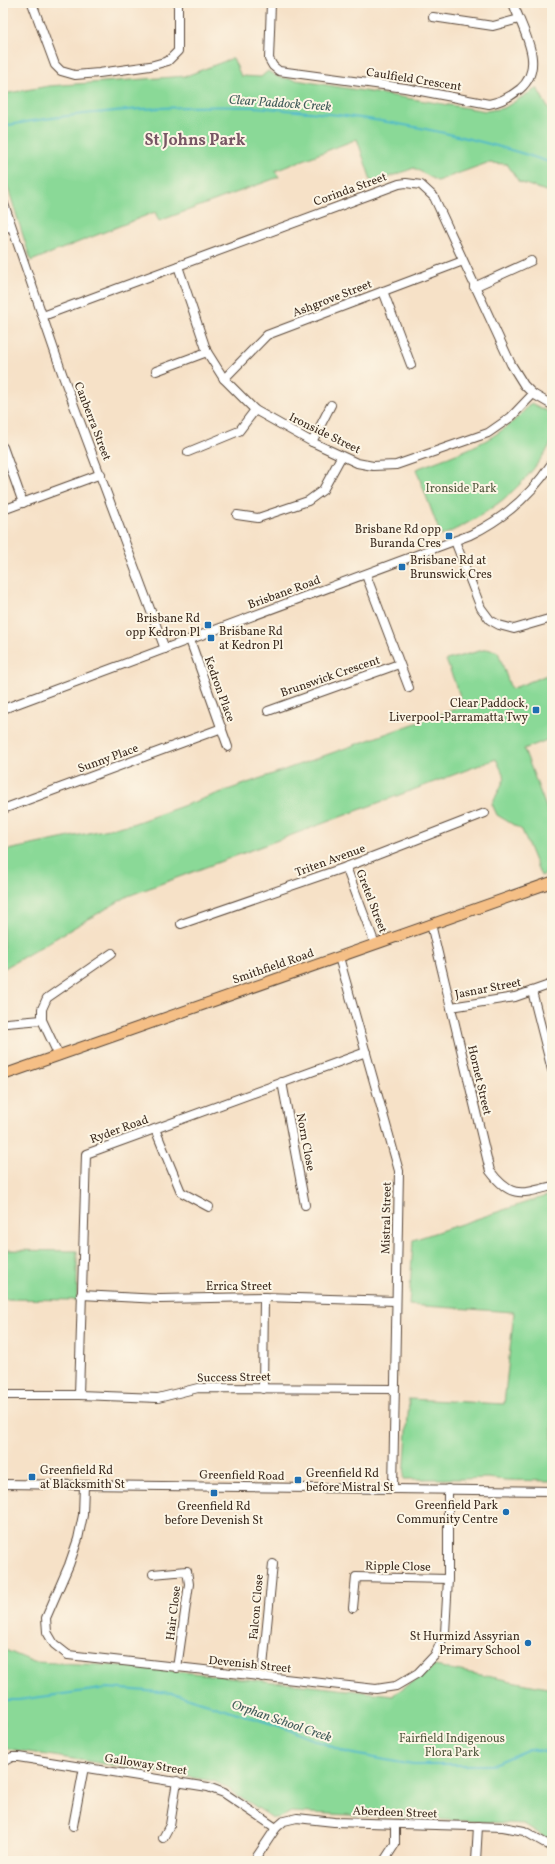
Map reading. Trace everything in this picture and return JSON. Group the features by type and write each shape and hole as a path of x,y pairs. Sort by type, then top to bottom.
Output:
{"main road":[{"name":"Smithfield Road","path":"3,1075 552,882"}],"street":[{"path":"32,3 55,65 61,71 75,75 144,67 168,61 178,51 178,3"},
{"name":"Caulfield Crescent","path":"271,3 269,59 273,66 279,71 404,88 489,104 501,102 513,95 528,80 532,73 532,53 513,3"},
{"path":"433,17 493,26 519,19"},
{"name":"Corinda Street","path":"43,316 406,182 422,186 434,197 511,364 524,385 533,394 552,405"},
{"name":"Canberra Street","path":"3,201 7,228 43,316 165,649"},
{"name":"Ashgrove Street","path":"224,379 267,335 463,261"},
{"path":"474,286 531,261"},
{"name":"Ironside Street","path":"178,266 195,321 207,352 224,379 255,410 342,457 373,466 386,466 407,462 488,433 511,418 533,394"},
{"path":"383,291 410,365"},
{"path":"156,371 207,352"},
{"path":"312,442 331,405"},
{"path":"188,452 239,430 255,410"},
{"path":"3,447 23,502"},
{"path":"236,515 258,518 308,501 323,490 342,457"},
{"name":"Brisbane Road","path":"3,708 455,541 484,528 513,507 536,484 552,463"},
{"path":"3,510 100,474"},
{"path":"455,541 481,608 490,620 499,626 514,629 552,618"},
{"name":"Brunswick Crescent","path":"366,575 409,688"},
{"name":"Kedron Place","path":"190,640 228,747"},
{"name":"Brunswick Crescent","path":"268,711 400,664"},
{"name":"Sunny Place","path":"3,810 222,728"},
{"name":"Triten Avenue","path":"180,924 346,868 485,813"},
{"name":"Gretel Street","path":"346,868 375,944"},
{"name":"Hornet Street","path":"431,924 490,1171 500,1185 518,1193 552,1186"},
{"path":"59,1056 42,1020 42,1009 47,998 112,953"},
{"name":"Mistral Street","path":"339,957 399,1171 393,1488"},
{"name":"Jasnar Street","path":"451,1008 515,997 552,984"},
{"path":"532,991 552,1070"},
{"path":"7,1023 42,1020"},
{"name":"Ryder Road","path":"79,1395 86,1154 366,1052"},
{"name":"Norn Close","path":"282,1082 305,1205"},
{"path":"155,1129 181,1192 209,1207"},
{"name":"Errica Street","path":"81,1295 160,1299 264,1297 396,1301"},
{"path":"263,1389 264,1297"},
{"name":"Success Street","path":"3,1395 79,1395 158,1398 198,1388 394,1389"},
{"name":"Greenfield Road","path":"3,1484 552,1491"},
{"name":"Devenish Street","path":"84,1485 83,1515 78,1539 69,1565 46,1618 47,1632 54,1644 68,1655 376,1689 396,1686 418,1673 435,1655 445,1633 448,1579 448,1489"},
{"name":"Falcon Close","path":"262,1677 273,1564"},
{"name":"Hair Close","path":"153,1574 187,1571 189,1584 177,1668"},
{"name":"Ripple Close","path":"353,1608 356,1577 448,1579"},
{"name":"Galloway Street","path":"3,1762 12,1757 18,1757 214,1788 276,1828"},
{"path":"73,1826 84,1767"},
{"path":"163,1838 170,1825 177,1781"},
{"name":"Aberdeen Street","path":"254,1861 276,1828 284,1821 297,1818 334,1822 503,1827 524,1831 552,1847"},
{"path":"384,1861 395,1844 395,1824"},
{"path":"476,1861 478,1826"}],"green space":[{"path":"233,58 241,76 261,77 268,71 278,77 486,111 504,108 537,88 552,115 552,193 519,182 507,164 487,163 437,181 414,168 372,183 357,139 275,171 279,177 159,221 155,212 31,261 3,172 3,94 49,86 186,76"},
{"name":"Ironside Park","path":"531,403 552,414 552,439 547,450 519,485 496,505 469,522 441,536 416,469 464,451 492,437 519,416"},
{"path":"487,649 498,652 511,689 552,673 552,738 524,749 552,823 552,872 541,876 522,830 497,815 492,804 505,778 496,759 128,896 3,969 3,851 132,824 464,706 446,660"},
{"path":"552,1194 552,1481 487,1478 404,1479 409,1399 504,1404 514,1312 409,1305 413,1240"},
{"path":"3,1250 77,1251 77,1300 3,1299"},
{"name":"Fairfield Indigenous Flora Park","path":"3,1649 34,1662 128,1666 393,1695 435,1666 552,1689 552,1842 524,1824 291,1812 278,1818 273,1818 224,1786 213,1781 3,1748"}],"waterway":[{"name":"Clear Paddock Creek","path":"3,126 65,116 127,110 190,107 260,107 341,115 432,130 493,145 552,163"},
{"name":"Orphan School Creek","path":"3,1700 18,1700 108,1688 173,1693 282,1727 348,1753 413,1765 492,1765 529,1749 552,1752"}],"place":[{"name":"Brisbane Rd opp Buranda Cres","path":"449,536"},
{"name":"Brisbane Rd at Brunswick Cres","path":"402,567"},
{"name":"Brisbane Rd opp Kedron Pl","path":"208,625"},
{"name":"Brisbane Rd at Kedron Pl","path":"211,638"},
{"name":"Clear Paddock, Liverpool-Parramatta Twy","path":"536,710"},
{"name":"Greenfield Rd at Blacksmith St","path":"32,1477"},
{"name":"Greenfield Rd before Mistral St","path":"298,1480"},
{"name":"Greenfield Rd before Devenish St","path":"214,1493"},
{"name":"Greenfield Park Community Centre","path":"506,1512"},
{"name":"St Hurmizd Assyrian Primary School","path":"528,1643"}],"district":[{"name":"St Johns Park","path":"195,139"}]}
